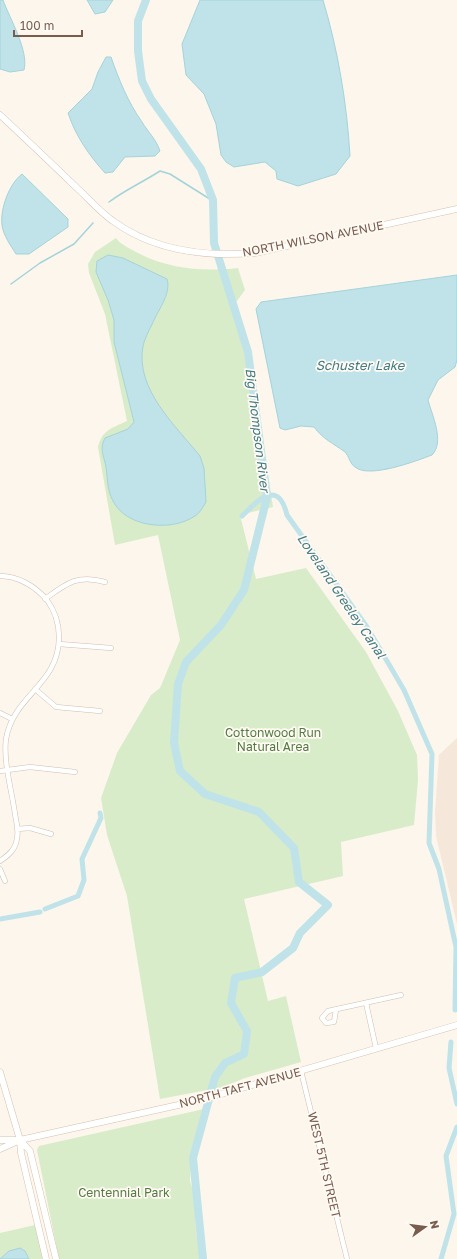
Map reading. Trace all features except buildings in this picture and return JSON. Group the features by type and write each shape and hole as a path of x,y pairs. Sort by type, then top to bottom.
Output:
{"main road":[{"name":"NORTH WILSON AVENUE","path":"0,115 113,221 159,244 202,254 236,254 262,251 457,209"},
{"name":"NORTH TAFT AVENUE","path":"20,1140 201,1100 457,1025"},
{"path":"0,1072 20,1140 21,1153 46,1259"},
{"path":"0,1140 20,1140"},
{"path":"0,1149 20,1140"},
{"path":"20,1140 30,1152 56,1259"}],"street":[{"path":"0,576 21,580 38,591 45,599 55,616 59,629 59,644 52,669 19,708 12,719 6,740 17,838 15,846 8,856 0,861"},
{"path":"45,599 61,587 77,580 91,578 105,582"},
{"path":"59,644 110,648"},
{"path":"35,689 56,707 100,712"},
{"path":"0,714 12,719"},
{"path":"0,771 30,767 75,772"},
{"path":"17,829 30,828 51,834"},
{"path":"0,869 6,881"},
{"path":"336,1010 401,995"},
{"path":"366,1003 376,1048"},
{"name":"WEST 5TH STREET","path":"302,1071 347,1259"}],"shaded area":[{"path":"457,738 457,924 436,836 435,812 439,755"}],"green space":[{"name":"Cottonwood Run Natural Area","path":"116,238 122,244 148,258 173,266 211,270 238,268 245,290 234,305 249,349 273,507 240,515 256,579 306,568 366,652 398,711 417,755 418,780 414,825 341,842 343,876 244,899 268,1001 286,996 301,1062 245,1078 223,1087 160,1099 127,896 107,835 101,798 117,753 151,695 160,688 180,640 158,535 115,545 98,447 102,437 108,430 127,421 105,314 89,273 88,264 95,252"},
{"name":"Centennial Park","path":"204,1109 191,1153 190,1181 194,1194 196,1231 201,1259 59,1259 37,1150 39,1146"},
{"path":"35,1225 43,1259 0,1259 0,1233"}],"water":[{"path":"0,0 3,0 18,35 24,54 24,70 10,72 0,69"},
{"path":"87,0 113,0 105,12 95,14"},
{"path":"200,0 323,0 337,58 349,136 350,156 336,174 298,186 277,179 276,171 265,162 234,167 226,162 221,155 216,124 204,94 186,75 182,44"},
{"path":"106,57 111,57 128,99 160,151 155,156 125,157 113,172 105,173 84,145 75,130 68,113 92,89 98,72"},
{"path":"22,174 68,219 68,227 29,254 16,254 2,225 2,212 6,197 17,178"},
{"path":"108,255 123,258 167,279 167,294 145,339 142,362 145,377 159,406 200,456 204,468 206,502 197,515 176,524 153,525 132,519 116,506 109,492 106,467 102,452 103,442 105,438 128,429 134,422 114,342 114,320 108,300 96,272 97,261"},
{"name":"Schuster Lake","path":"457,275 457,360 455,367 438,380 428,400 438,436 436,450 432,455 393,468 371,471 362,470 353,466 345,452 325,438 314,427 301,426 285,430 280,428 256,309 261,302"},
{"path":"20,1248 25,1251 29,1259 0,1259 9,1251"}],"waterway":[{"name":"Big Thompson River","path":"146,0 138,21 138,51 142,81 151,99 201,169 213,200 214,243 248,352 267,497 244,590 221,625 186,662 178,684 174,743 180,771 205,794 259,812 294,848 299,882 328,905 300,933 293,948 262,972 235,978 231,1003 247,1031 244,1054 225,1063 215,1077 193,1158 203,1259"},
{"path":"109,202 160,171 170,174 213,201"},
{"path":"11,284 40,263 74,244 93,223"},
{"name":"Loveland Greeley Canal","path":"242,516 261,499 273,495 279,498 287,515 367,627 404,690 432,754 429,843 439,869 456,947 455,1010"},
{"path":"45,909 78,896 84,880 82,859 101,818 100,813"},
{"path":"0,919 40,912"},
{"name":"Loveland Greeley Canal","path":"451,1042 449,1068 457,1104"},
{"name":"Loveland Greeley Canal","path":"441,1259 454,1214 446,1156 457,1127"}]}
